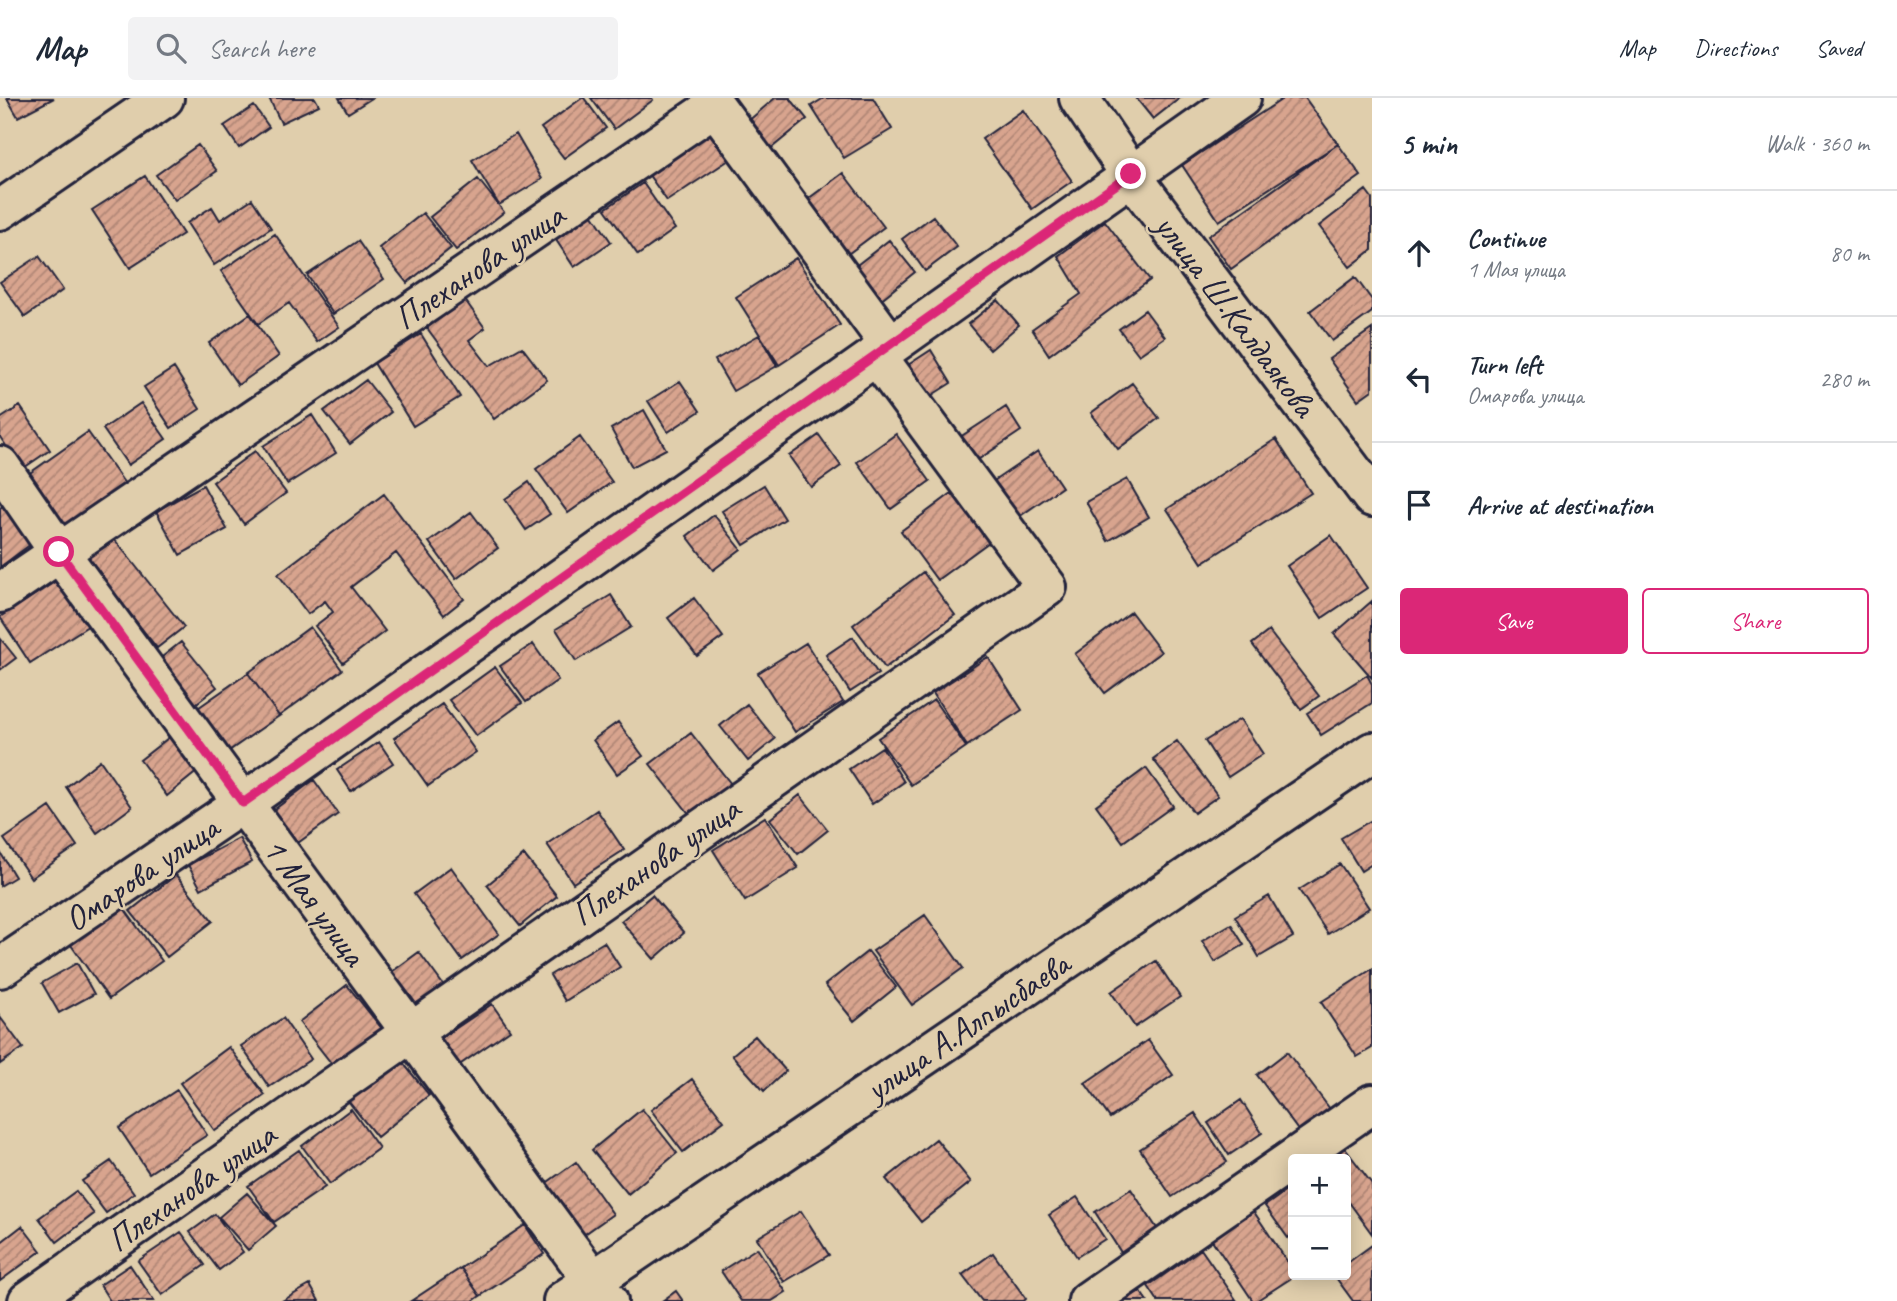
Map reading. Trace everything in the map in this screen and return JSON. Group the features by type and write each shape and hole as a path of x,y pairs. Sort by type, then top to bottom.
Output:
{"street":[{"path":"0,210 164,98"},
{"name":"улица Ш.Калдаякова","path":"1079,98 1131,174 1372,497"},
{"name":"Омарова улица","path":"0,968 243,803 1241,98"},
{"name":"Плеханова улица","path":"0,593 715,106 1047,587 28,1301"},
{"name":"1 Мая улица","path":"0,466 59,552 411,1033 588,1294"},
{"name":"улица А.Алпысбаева","path":"588,1294 1372,752"},
{"path":"1088,1301 1372,1104"}],"building":[{"path":"7,98 54,98 18,117"},
{"path":"269,98 315,98 319,105 281,123"},
{"path":"339,98 372,98 348,113"},
{"path":"582,98 606,128 564,158 541,128"},
{"path":"591,98 652,98 653,100 614,129"},
{"path":"775,98 790,98 807,119 763,155 740,128"},
{"path":"824,98 873,98 892,129 844,158 811,106"},
{"path":"1136,98 1180,98 1153,119"},
{"path":"1284,98 1305,98 1338,144 1219,221 1182,165"},
{"path":"254,106 269,127 239,148 224,126"},
{"path":"1023,110 1072,181 1032,209 982,139"},
{"path":"706,126 729,160 667,201 644,168"},
{"path":"516,134 542,179 499,205 472,160"},
{"path":"1338,144 1361,176 1231,269 1208,236"},
{"path":"198,145 217,171 175,200 156,175"},
{"path":"843,173 884,227 837,262 796,208"},
{"path":"145,176 183,234 130,268 92,210"},
{"path":"478,179 504,212 456,250 430,217"},
{"path":"643,183 675,229 638,255 605,209"},
{"path":"1366,190 1372,198 1372,250 1350,267 1319,226"},
{"path":"252,199 271,228 214,265 187,223 212,207 220,220"},
{"path":"591,212 611,242 574,267 554,237"},
{"path":"423,213 451,248 407,283 379,248"},
{"path":"933,216 957,247 925,271 902,239"},
{"path":"1105,221 1150,280 1049,355 1032,329 1081,294 1058,256"},
{"path":"275,234 339,327 317,342 289,303 258,324 221,271"},
{"path":"889,240 915,272 874,305 848,272"},
{"path":"358,241 384,279 333,314 307,275"},
{"path":"39,256 63,290 25,317 0,282"},
{"path":"796,258 840,325 779,365 736,297"},
{"path":"1355,277 1372,300 1372,312 1332,341 1310,311"},
{"path":"465,300 485,328 469,340 489,366 522,347 547,380 494,419 427,328"},
{"path":"998,300 1019,325 990,350 968,324"},
{"path":"1145,310 1165,337 1139,355 1119,329"},
{"path":"250,314 279,356 238,385 209,343"},
{"path":"1372,329 1372,390 1358,400 1329,359"},
{"path":"421,334 460,397 413,426 374,363"},
{"path":"759,335 777,366 733,391 715,360"},
{"path":"931,350 951,383 929,397 908,365"},
{"path":"174,368 200,409 171,428 144,387"},
{"path":"366,380 391,412 350,444 324,411"},
{"path":"680,381 700,411 668,432 648,401"},
{"path":"1132,383 1159,418 1118,449 1091,413"},
{"path":"141,403 166,439 128,465 103,429"},
{"path":"20,406 50,450 22,469 0,437 0,419"},
{"path":"1006,407 1021,431 973,463 957,439"},
{"path":"644,410 666,449 632,467 611,429"},
{"path":"312,415 336,453 287,484 263,446"},
{"path":"88,432 125,484 64,527 27,475"},
{"path":"896,434 930,481 891,509 857,462"},
{"path":"819,435 841,466 811,487 789,456"},
{"path":"580,437 612,482 568,513 536,469"},
{"path":"1276,439 1311,493 1202,563 1167,509"},
{"path":"255,451 286,493 244,524 213,482"},
{"path":"1038,451 1062,487 1010,523 985,487"},
{"path":"1127,479 1149,517 1108,541 1086,502"},
{"path":"529,482 550,514 526,530 505,499"},
{"path":"203,485 227,529 180,555 156,511"},
{"path":"764,485 785,519 744,545 722,511"},
{"path":"952,493 989,542 937,580 901,531"},
{"path":"384,494 464,599 444,615 396,553 351,587 385,631 343,663 315,626 333,612 325,601 308,614 278,574"},
{"path":"7,503 35,541 0,567 0,508"},
{"path":"471,512 498,548 456,579 429,542"},
{"path":"714,515 741,549 713,570 687,536"},
{"path":"111,535 184,627 157,648 84,555"},
{"path":"1331,535 1367,588 1322,618 1287,566"},
{"path":"923,572 955,615 885,668 853,625"},
{"path":"61,578 91,624 30,663 0,617"},
{"path":"611,595 631,627 576,661 556,629"},
{"path":"694,598 723,637 697,656 668,618"},
{"path":"1372,601 1372,678 1334,634"},
{"path":"1131,612 1161,652 1105,693 1075,654"},
{"path":"310,627 342,670 279,716 248,673"},
{"path":"1269,631 1319,696 1301,709 1252,644"},
{"path":"853,637 878,674 850,692 826,655"},
{"path":"0,638 16,658 0,670"},
{"path":"181,642 217,687 188,710 152,665"},
{"path":"806,643 843,702 795,732 758,673"},
{"path":"533,644 558,680 526,702 500,666"},
{"path":"988,657 1022,710 967,746 933,693"},
{"path":"495,667 522,703 476,736 449,700"},
{"path":"248,673 279,716 226,753 195,710"},
{"path":"1367,675 1372,684 1372,703 1321,735 1307,713"},
{"path":"934,700 966,747 911,785 878,738"},
{"path":"442,704 476,752 428,786 394,738"},
{"path":"747,704 775,739 748,761 720,726"},
{"path":"1240,719 1263,754 1228,777 1205,741"},
{"path":"618,722 643,756 617,774 593,740"},
{"path":"691,733 731,784 691,816 650,764"},
{"path":"172,735 199,770 167,796 140,760"},
{"path":"1177,741 1218,796 1194,813 1153,759"},
{"path":"379,742 393,763 351,791 337,770"},
{"path":"882,747 904,782 872,804 849,769"},
{"path":"100,760 132,807 97,833 66,787"},
{"path":"1146,768 1173,806 1123,842 1096,805"},
{"path":"314,780 338,814 295,845 271,812"},
{"path":"800,795 828,830 798,854 770,819"},
{"path":"50,807 77,846 31,878 4,839"},
{"path":"597,810 624,850 573,883 547,844"},
{"path":"765,817 798,868 745,901 713,850"},
{"path":"1370,821 1372,864 1361,871 1341,838"},
{"path":"239,838 252,862 201,889 188,865"},
{"path":"0,852 15,877 0,886"},
{"path":"524,855 557,896 520,926 487,885"},
{"path":"1340,864 1369,908 1328,934 1299,890"},
{"path":"451,867 499,934 462,960 414,894"},
{"path":"176,875 213,921 167,957 130,911"},
{"path":"652,895 684,933 654,959 621,921"},
{"path":"1269,896 1293,937 1259,957 1235,916"},
{"path":"123,907 162,961 109,999 71,945"},
{"path":"925,915 963,968 912,1005 873,951"},
{"path":"1231,924 1244,945 1215,962 1202,941"},
{"path":"604,942 620,967 565,1001 550,975"},
{"path":"868,951 896,987 854,1021 825,985"},
{"path":"419,952 444,986 413,1008 389,974"},
{"path":"1156,961 1180,997 1135,1027 1111,992"},
{"path":"77,963 94,994 59,1013 42,983"},
{"path":"1372,969 1372,1048 1357,1057 1321,1002"},
{"path":"347,985 383,1030 335,1068 299,1022"},
{"path":"492,1004 510,1030 455,1068 437,1041"},
{"path":"0,1017 23,1048 0,1064"},
{"path":"283,1018 311,1059 269,1087 241,1046"},
{"path":"755,1036 786,1071 764,1091 732,1055"},
{"path":"1148,1040 1173,1075 1110,1118 1085,1083"},
{"path":"229,1047 265,1095 215,1131 180,1083"},
{"path":"1287,1052 1330,1109 1300,1133 1257,1075"},
{"path":"400,1059 429,1095 377,1137 348,1101"},
{"path":"692,1079 724,1121 683,1152 651,1110"},
{"path":"177,1090 207,1135 149,1173 119,1128"},
{"path":"1241,1100 1262,1133 1229,1155 1208,1123"},
{"path":"351,1109 379,1148 330,1184 302,1146"},
{"path":"642,1109 677,1153 628,1194 592,1150"},
{"path":"1195,1113 1227,1162 1172,1197 1140,1149"},
{"path":"936,1139 971,1182 921,1222 886,1179"},
{"path":"1338,1139 1349,1154 1322,1154"},
{"path":"299,1150 325,1187 274,1222 248,1186"},
{"path":"1351,1156 1372,1184 1372,1234 1351,1205"},
{"path":"111,1161 134,1193 106,1213 82,1181"},
{"path":"576,1162 613,1214 575,1241 538,1189"},
{"path":"1131,1189 1158,1230 1122,1254 1095,1212"},
{"path":"1288,1190 1288,1238 1265,1206"},
{"path":"76,1191 94,1214 57,1242 39,1218"},
{"path":"247,1193 276,1226 248,1250 219,1217"},
{"path":"1077,1197 1105,1239 1077,1257 1049,1215"},
{"path":"1250,1206 1288,1263 1288,1280 1253,1301 1208,1234"},
{"path":"801,1211 829,1255 784,1282 757,1238"},
{"path":"215,1214 243,1252 219,1270 190,1232"},
{"path":"525,1225 544,1254 480,1296 461,1268"},
{"path":"22,1226 41,1251 0,1281 0,1243"},
{"path":"181,1232 205,1265 162,1295 138,1261"},
{"path":"1372,1245 1372,1301 1353,1301 1338,1280 1351,1280 1351,1260"},
{"path":"757,1248 786,1292 772,1301 741,1301 721,1271"},
{"path":"1201,1249 1237,1301 1158,1301 1148,1286"},
{"path":"993,1253 1026,1299 1024,1301 982,1301 962,1275"},
{"path":"130,1265 154,1301 110,1301 100,1285"},
{"path":"461,1268 480,1296 473,1301 411,1301"},
{"path":"310,1285 319,1301 282,1301"},
{"path":"676,1291 683,1301 662,1301"},
{"path":"1140,1291 1147,1301 1124,1301"}],"route":[{"path":"59,552 243,803 1131,174"}]}
